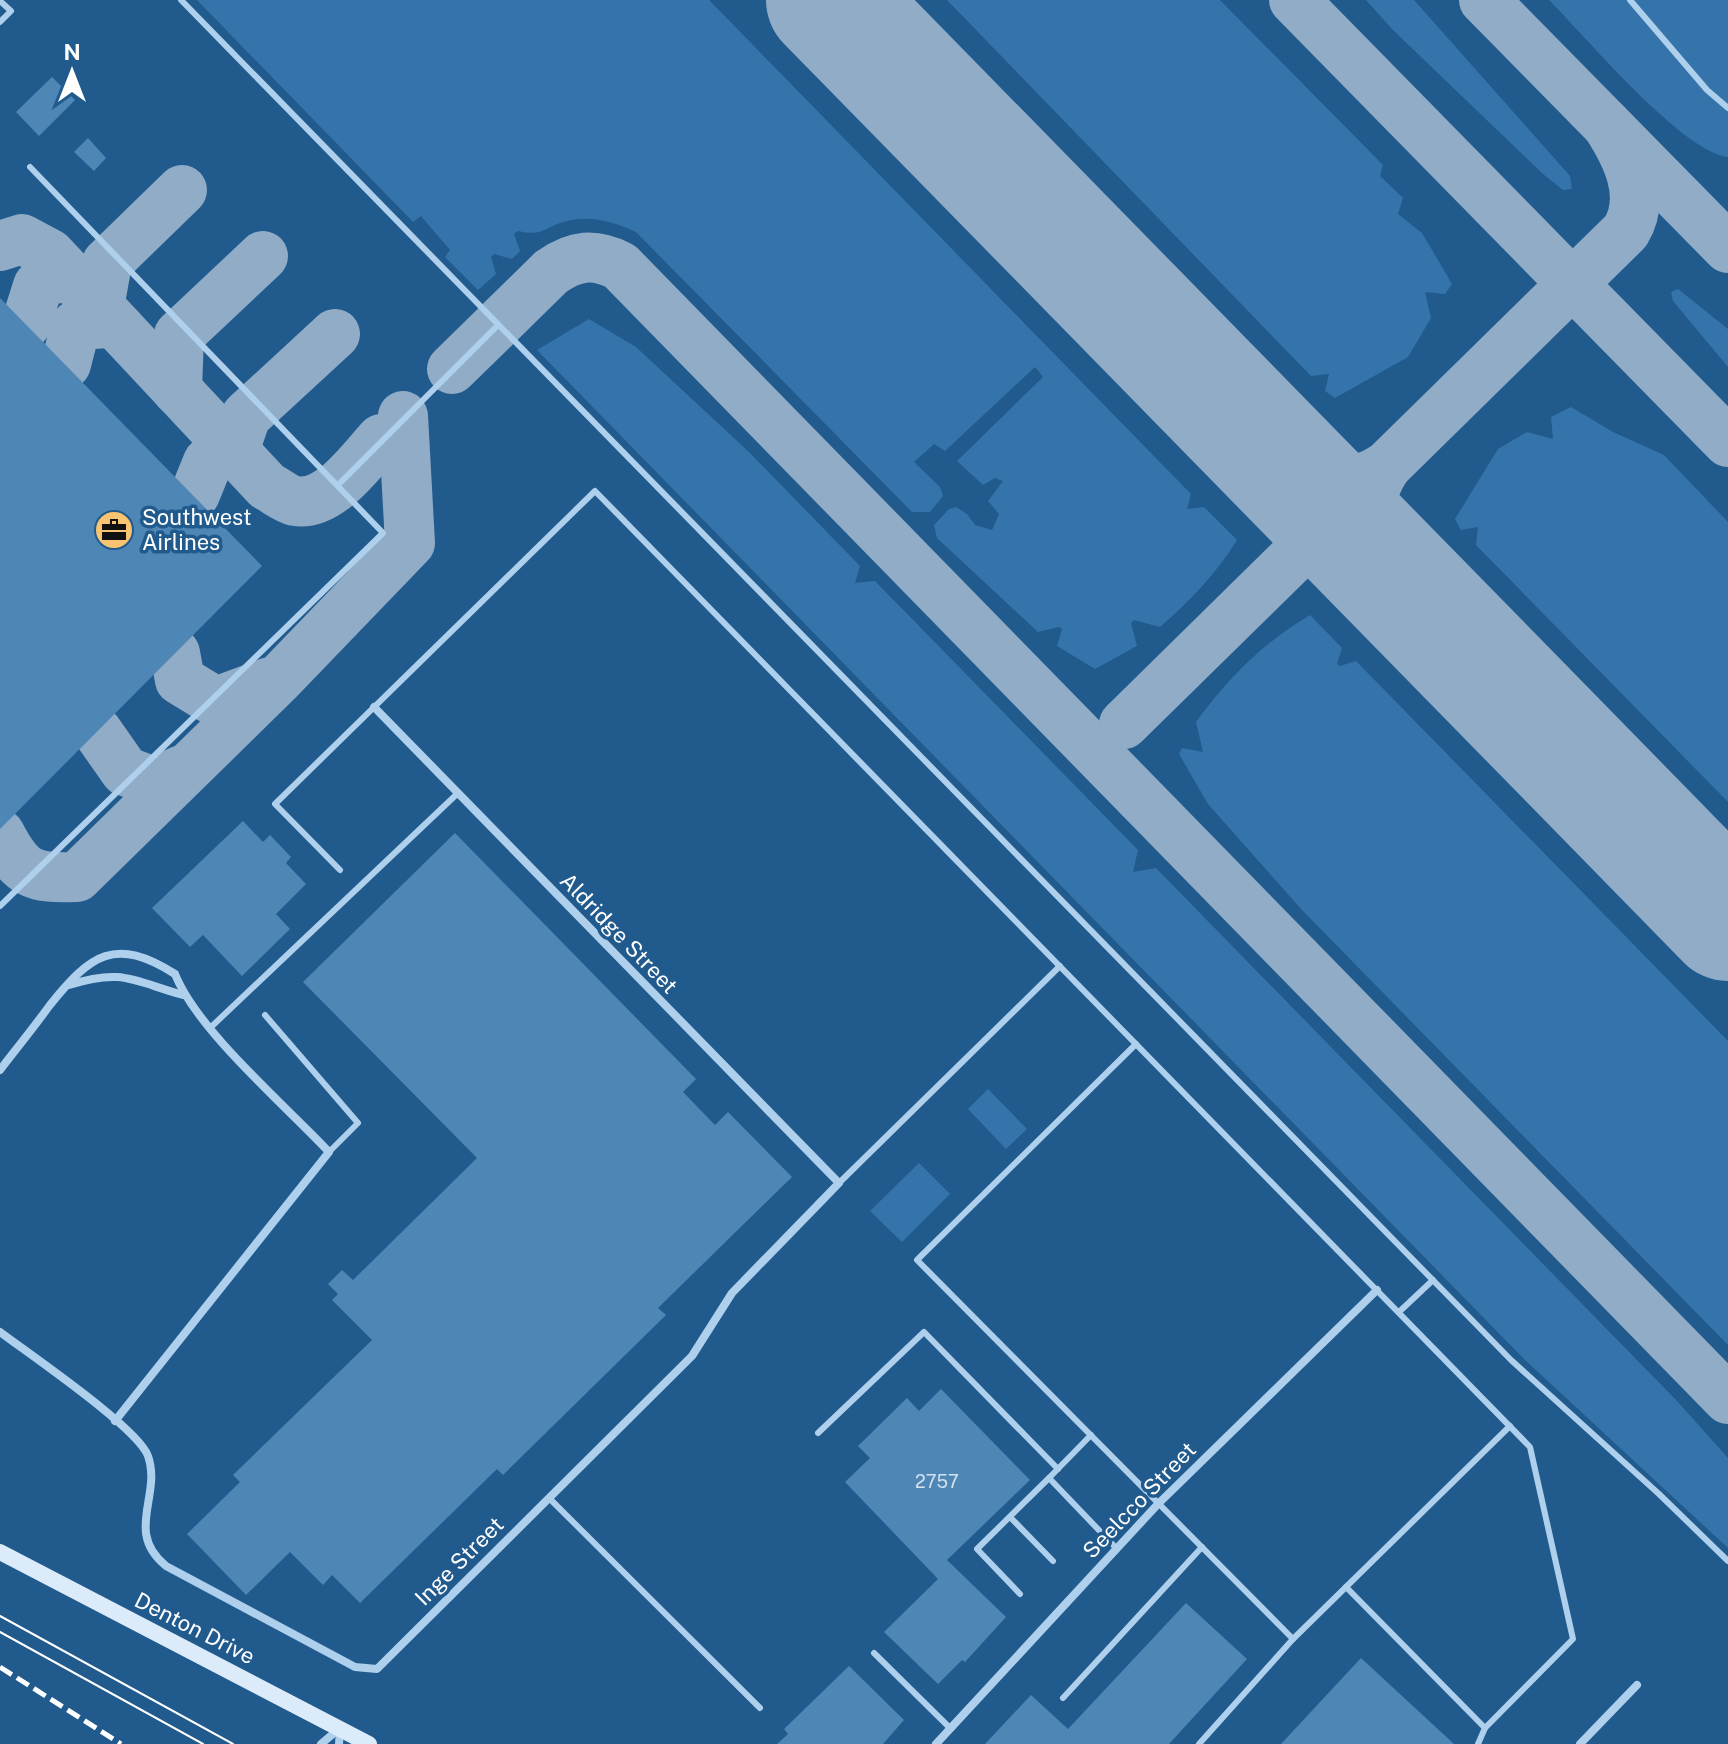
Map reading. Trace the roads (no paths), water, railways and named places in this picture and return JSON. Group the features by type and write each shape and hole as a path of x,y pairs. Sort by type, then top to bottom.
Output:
{"main road":[{"name":"Denton Drive","path":"0,1552 340,1736 369,1744"}],"street":[{"name":"Aldridge Street","path":"374,707 839,1183"},
{"path":"0,1070 84,965 99,957 134,953 175,974 183,995 210,1028 329,1152 115,1421"},
{"path":"66,986 101,975 137,977 183,995"},
{"name":"Inge Street","path":"0,1332 115,1421 136,1439 148,1456 146,1542 154,1556 355,1667 377,1669 692,1356 732,1293 839,1183"},
{"name":"Seelcco Street","path":"936,1744 1158,1504 1377,1290"},
{"path":"1580,1744 1637,1685"},
{"path":"321,1744 340,1736"}],"lane":[{"path":"181,0 1511,1360 1728,1561"},
{"path":"1630,0 1707,90 1728,108"},
{"path":"0,1 11,11 0,22"},
{"path":"0,906 383,533 30,167"},
{"path":"338,485 498,325"},
{"path":"340,870 275,804 595,491 1530,1447 1573,1639 1485,1728 1478,1744"},
{"path":"210,1028 458,793"},
{"path":"839,1183 1060,966"},
{"path":"265,1015 358,1123 329,1152"},
{"path":"1136,1044 917,1260 1293,1639"},
{"path":"1399,1312 1433,1280"},
{"path":"818,1433 924,1332 1058,1469"},
{"path":"1199,1744 1293,1639 1510,1426"},
{"path":"1020,1594 977,1549 1091,1435"},
{"path":"1049,1478 1117,1549"},
{"path":"549,1498 760,1708"},
{"path":"1010,1517 1053,1561"},
{"path":"1063,1698 1202,1547"},
{"path":"1346,1587 1485,1728"},
{"path":"874,1653 951,1729"}],"tram line":[{"path":"0,1616 233,1744"},
{"path":"0,1632 203,1744"}],"railway":[{"path":"0,1667 121,1744"}],"place":[{"name":"Southwest Airlines","path":"114,530"}]}
